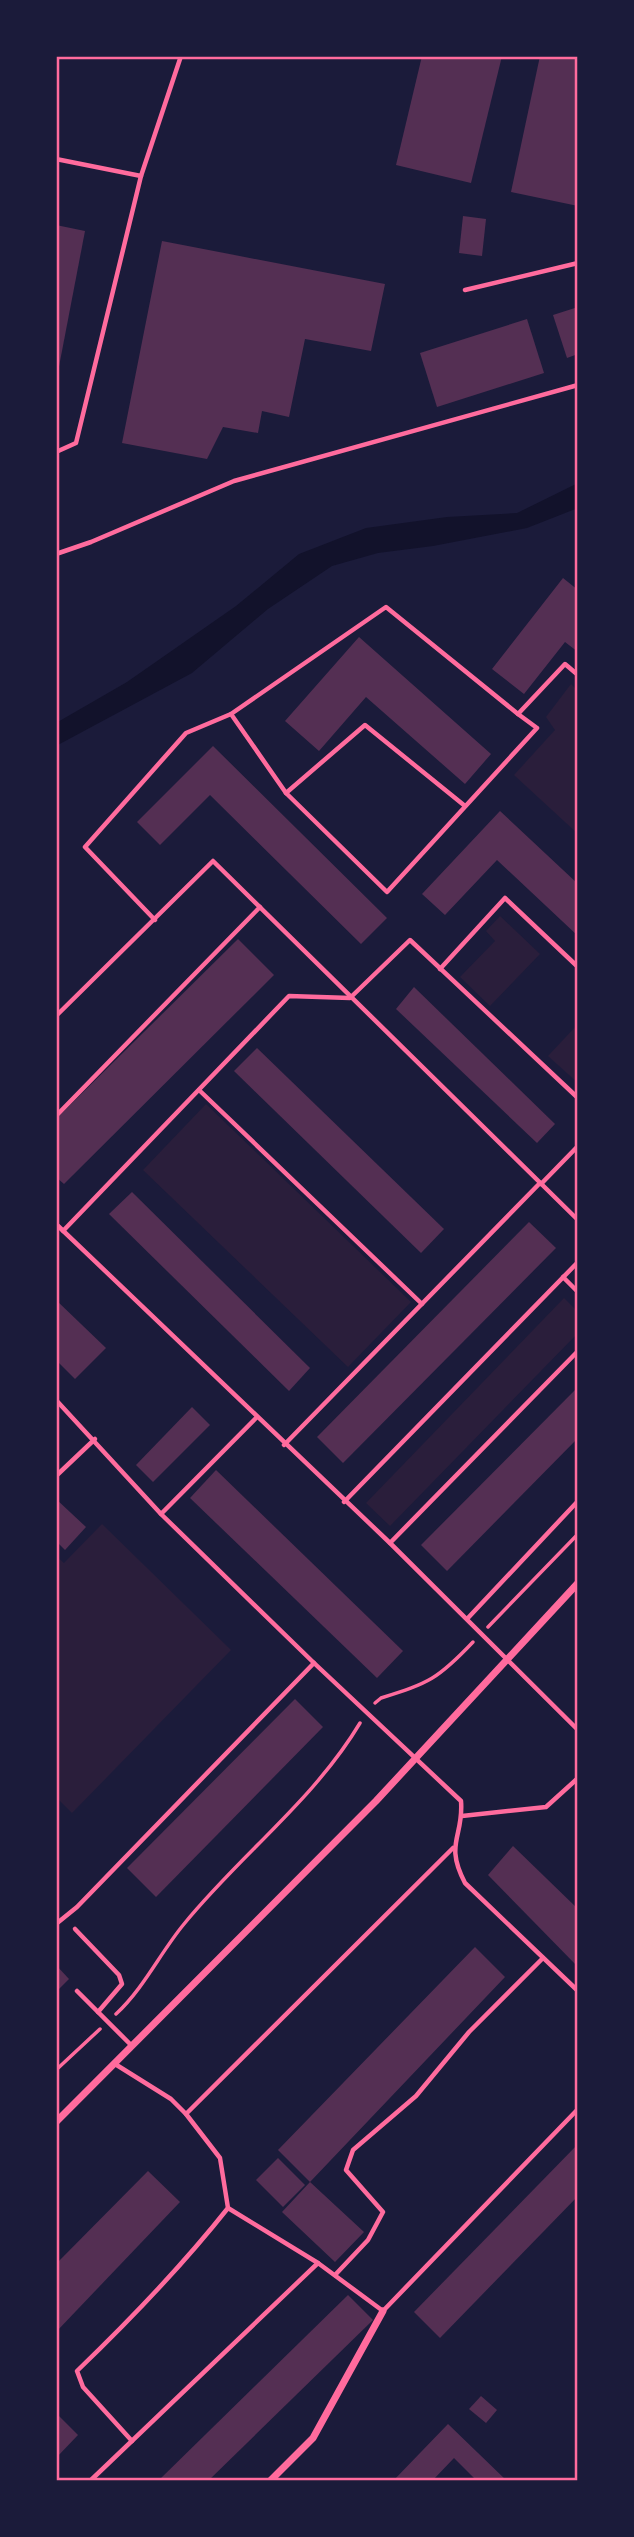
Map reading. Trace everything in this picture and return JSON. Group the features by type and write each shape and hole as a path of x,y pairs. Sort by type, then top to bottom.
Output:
{"street":[{"path":"56,2122 376,1801 578,1583"},
{"path":"270,2481 313,2438 383,2311"}],"lane":[{"path":"56,452 76,443 142,176 181,56"},
{"path":"56,159 142,176"},
{"path":"465,290 578,263"},
{"path":"56,554 91,542 234,481 578,386"},
{"path":"155,920 85,847 186,733 231,714 386,607 537,728 387,892 286,793 231,714"},
{"path":"519,713 565,664 578,674"},
{"path":"286,793 365,725 465,806"},
{"path":"56,1016 213,861 578,1220"},
{"path":"440,969 505,898 578,967"},
{"path":"56,1116 260,907"},
{"path":"63,1231 289,996 350,998 410,940 578,1098"},
{"path":"199,1090 422,1304"},
{"path":"284,1445 578,1146"},
{"path":"56,1224 284,1445 390,1543 578,1730"},
{"path":"344,1502 578,1262"},
{"path":"563,1277 578,1292"},
{"path":"390,1543 578,1351"},
{"path":"56,1401 95,1438 161,1514 461,1801 462,1816 453,1848 456,1866 466,1883 578,1991"},
{"path":"161,1514 257,1418"},
{"path":"56,1476 95,1438"},
{"path":"467,1619 578,1501"},
{"path":"56,1924 77,1907 314,1663"},
{"path":"462,1816 546,1807 578,1778"},
{"path":"186,2114 453,1848"},
{"path":"75,1929 120,1975 122,1984 98,2012"},
{"path":"335,2275 368,2239 383,2213 346,2170 353,2150 416,2096 469,2032 543,1958"},
{"path":"77,1991 132,2046"},
{"path":"115,2064 172,2099 186,2114 220,2158 228,2208 318,2263 383,2311 578,2109"},
{"path":"132,2441 83,2387 77,2371 163,2284 228,2208"},
{"path":"90,2481 318,2263"}],"path":[{"path":"56,2070 132,1998 182,1926 337,1760 366,1712 381,1698 443,1673 578,1534"}],"shaded area":[{"path":"578,483 578,508 527,528 433,546 378,553 332,566 268,609 192,673 56,746 56,723 127,682 236,606 299,554 366,528 447,517 517,513"},
{"path":"571,684 578,691 575,710 578,713 578,834 514,775 555,730 546,717"},
{"path":"500,916 540,954 490,1006 460,977 495,941 486,931"},
{"path":"578,1024 578,1083 548,1056"},
{"path":"206,1104 411,1302 348,1367 143,1170"},
{"path":"564,1298 578,1312 578,1333 390,1526 366,1503"},
{"path":"102,1524 231,1650 72,1813 56,1797 56,1556 64,1563"}],"building":[{"path":"422,56 502,56 471,183 396,165"},
{"path":"540,56 578,56 578,206 511,192"},
{"path":"463,216 486,219 482,256 459,253"},
{"path":"56,225 85,231 57,377 56,377"},
{"path":"162,241 385,284 371,351 305,339 289,417 262,411 258,433 223,427 207,459 122,443"},
{"path":"578,307 578,354 567,358 553,315"},
{"path":"527,319 544,373 437,407 420,353"},
{"path":"563,578 578,590 578,652 565,642 524,694 492,669"},
{"path":"359,637 491,754 465,784 366,697 319,751 285,721"},
{"path":"213,746 387,918 361,944 210,795 160,845 137,822"},
{"path":"500,811 578,884 578,936 497,860 445,915 422,894"},
{"path":"238,939 274,975 64,1184 56,1177 56,1119"},
{"path":"414,987 555,1124 537,1143 396,1009"},
{"path":"257,1048 444,1229 421,1253 234,1071"},
{"path":"132,1192 310,1368 289,1391 109,1214"},
{"path":"529,1222 556,1248 343,1463 317,1437"},
{"path":"56,1300 106,1348 75,1379 56,1360"},
{"path":"578,1387 578,1438 447,1571 421,1545"},
{"path":"192,1407 210,1425 153,1482 136,1465"},
{"path":"216,1470 403,1651 377,1678 190,1498"},
{"path":"56,1499 86,1527 65,1550 56,1541"},
{"path":"295,1699 323,1727 156,1897 127,1868"},
{"path":"513,1846 578,1909 578,1967 488,1875"},
{"path":"475,1947 505,1977 310,2182 278,2150"},
{"path":"56,1965 69,1979 56,1992"},
{"path":"578,2144 578,2196 440,2338 414,2312"},
{"path":"278,2158 305,2185 283,2207 256,2180"},
{"path":"148,2171 180,2202 56,2332 56,2264"},
{"path":"310,2182 364,2232 335,2262 282,2212"},
{"path":"348,2295 373,2320 208,2481 158,2481"},
{"path":"481,2396 497,2410 486,2423 469,2409"},
{"path":"56,2413 78,2435 56,2458"},
{"path":"448,2424 507,2481 477,2481 454,2458 432,2481 393,2481"}]}
